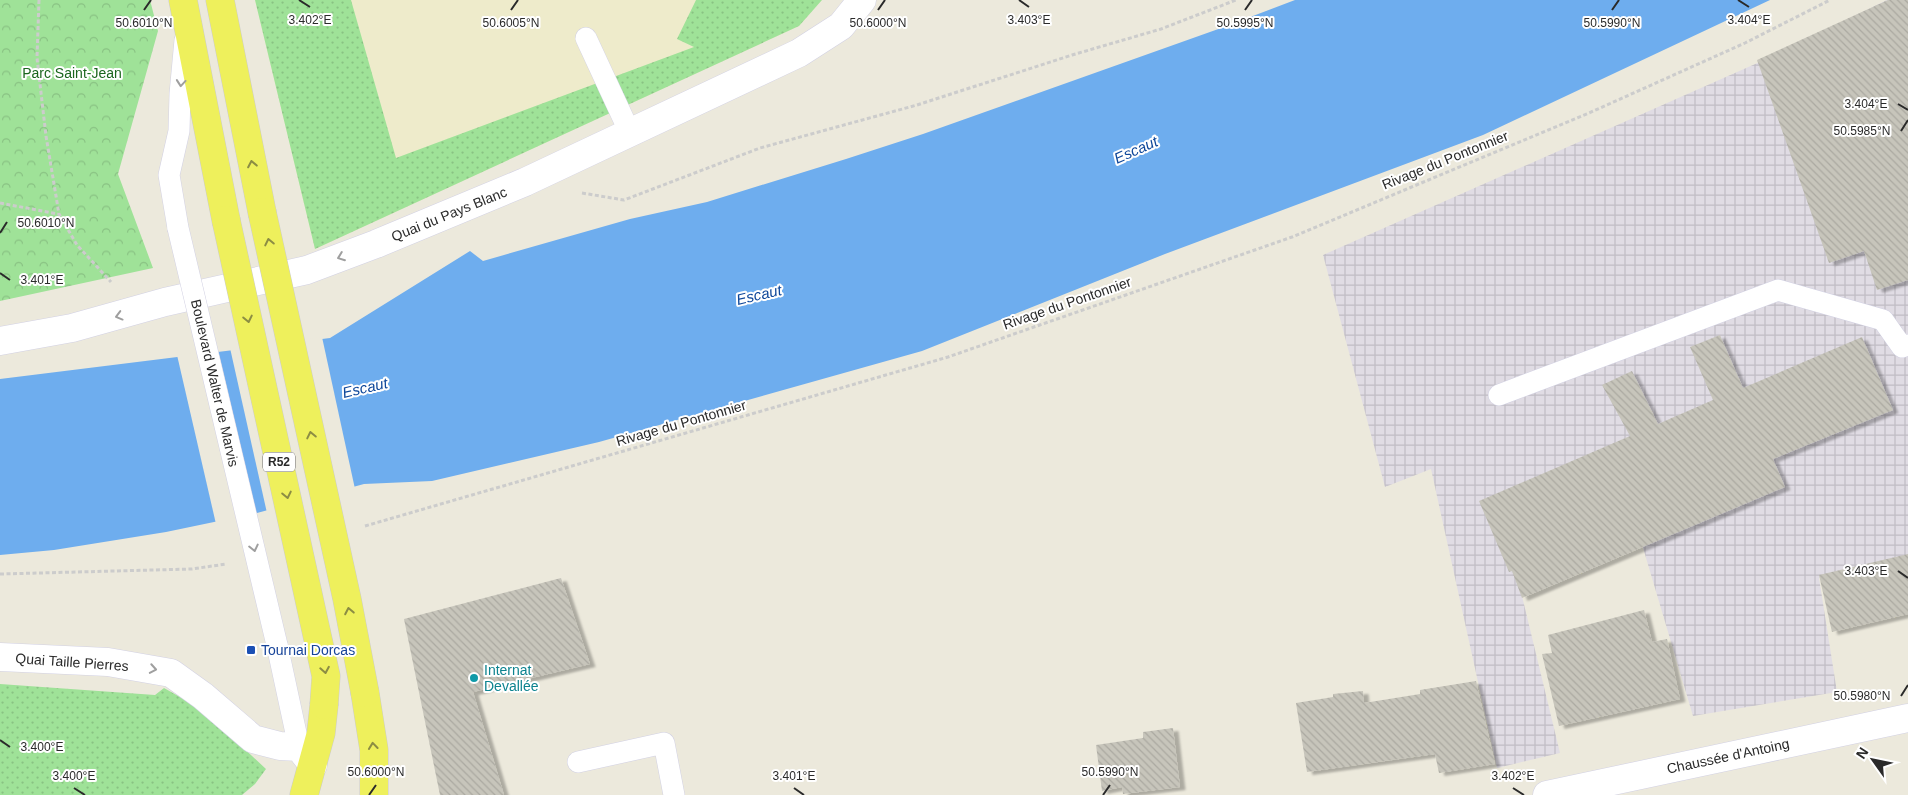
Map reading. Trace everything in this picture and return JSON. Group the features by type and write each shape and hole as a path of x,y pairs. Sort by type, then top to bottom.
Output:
{"main road":[{"name":"R52","path":"220,0 262,212 347,599 374,750 374,795"},
{"name":"Boulevard Walter de Marvis","path":"185,8 226,220 326,676 321,733 297,753"},
{"name":"R52","path":"297,753 304,795"}],"street":[{"name":"Quai du Pays Blanc","path":"0,342 72,328 165,302 307,270 376,244 525,182 798,53 841,26 862,0"},
{"name":"Quai Taille Pierres","path":"0,657 108,662 171,672 253,739 297,753"},
{"name":"Chaussée d'Antoing","path":"1547,795 1908,718"}],"lane":[{"name":"Boulevard Walter de Marvis","path":"185,8 180,130 169,175 178,228 277,645 297,753"},
{"path":"586,38 630,133"},
{"path":"1499,396 1778,290 1883,320 1902,347 1908,344"},
{"path":"578,762 664,744 674,795"}],"path":[{"path":"40,0 37,58 46,136 59,214 77,245 110,282 125,314"},
{"path":"579,192 624,200 760,148 917,105 1072,55 1161,30 1236,0"},
{"name":"Rivage du Pontonnier","path":"364,527 948,357 1292,237 1589,113 1745,43 1830,0"},
{"path":"0,203 59,214"},
{"path":"0,574 192,569 227,564"}],"shaded area":[{"path":"255,0 822,0 799,26 315,249"},
{"path":"1887,0 1908,0 1908,555 1819,578 1837,692 1693,716 1641,541 1522,596 1560,753 1497,768 1431,469 1385,487 1323,255 1762,61"}],"green space":[{"name":"Parc Saint-Jean","path":"0,0 150,0 158,31 118,174 153,268 0,301"},
{"path":"255,0 351,0 396,158 694,47 677,39 696,0 822,0 799,26 315,249"},
{"path":"0,684 155,695 164,688 203,710 266,769 255,784 242,795 0,795"}],"water":[{"name":"Escaut","path":"1295,0 1770,0 1483,135 1165,254 922,351 599,442 432,481 364,484 257,513 166,532 54,550 0,555 0,379 330,338 470,251 483,261 630,219 707,202 923,134"}],"pier":[{"path":"322,337 355,489 267,513 230,348"},
{"path":"218,350 257,516 216,524 177,355"}],"building":[{"path":"1888,0 1908,0 1908,280 1877,290 1864,251 1829,263 1757,60"},
{"path":"1720,335 1743,388 1862,337 1893,410 1773,459 1785,487 1522,598 1512,571 1509,572 1479,501 1630,436 1602,385 1632,371 1658,424 1713,400 1690,347"},
{"path":"1908,554 1908,614 1832,632 1819,575"},
{"name":"Internat Devallée","path":"561,578 590,664 473,692 504,795 440,795 404,619"},
{"path":"1644,610 1652,642 1667,639 1680,699 1559,726 1542,654 1552,653 1548,635"},
{"path":"1476,681 1495,764 1439,773 1435,754 1307,772 1296,703 1333,697 1333,694 1363,691 1364,703 1420,694 1420,690"},
{"path":"1173,728 1180,787 1123,794 1122,787 1102,791 1096,745 1143,738 1143,732"}],"place":[{"name":"Tournai Dorcas","path":"251,650"},
{"name":"Internat Devallée","path":"474,678"}]}
